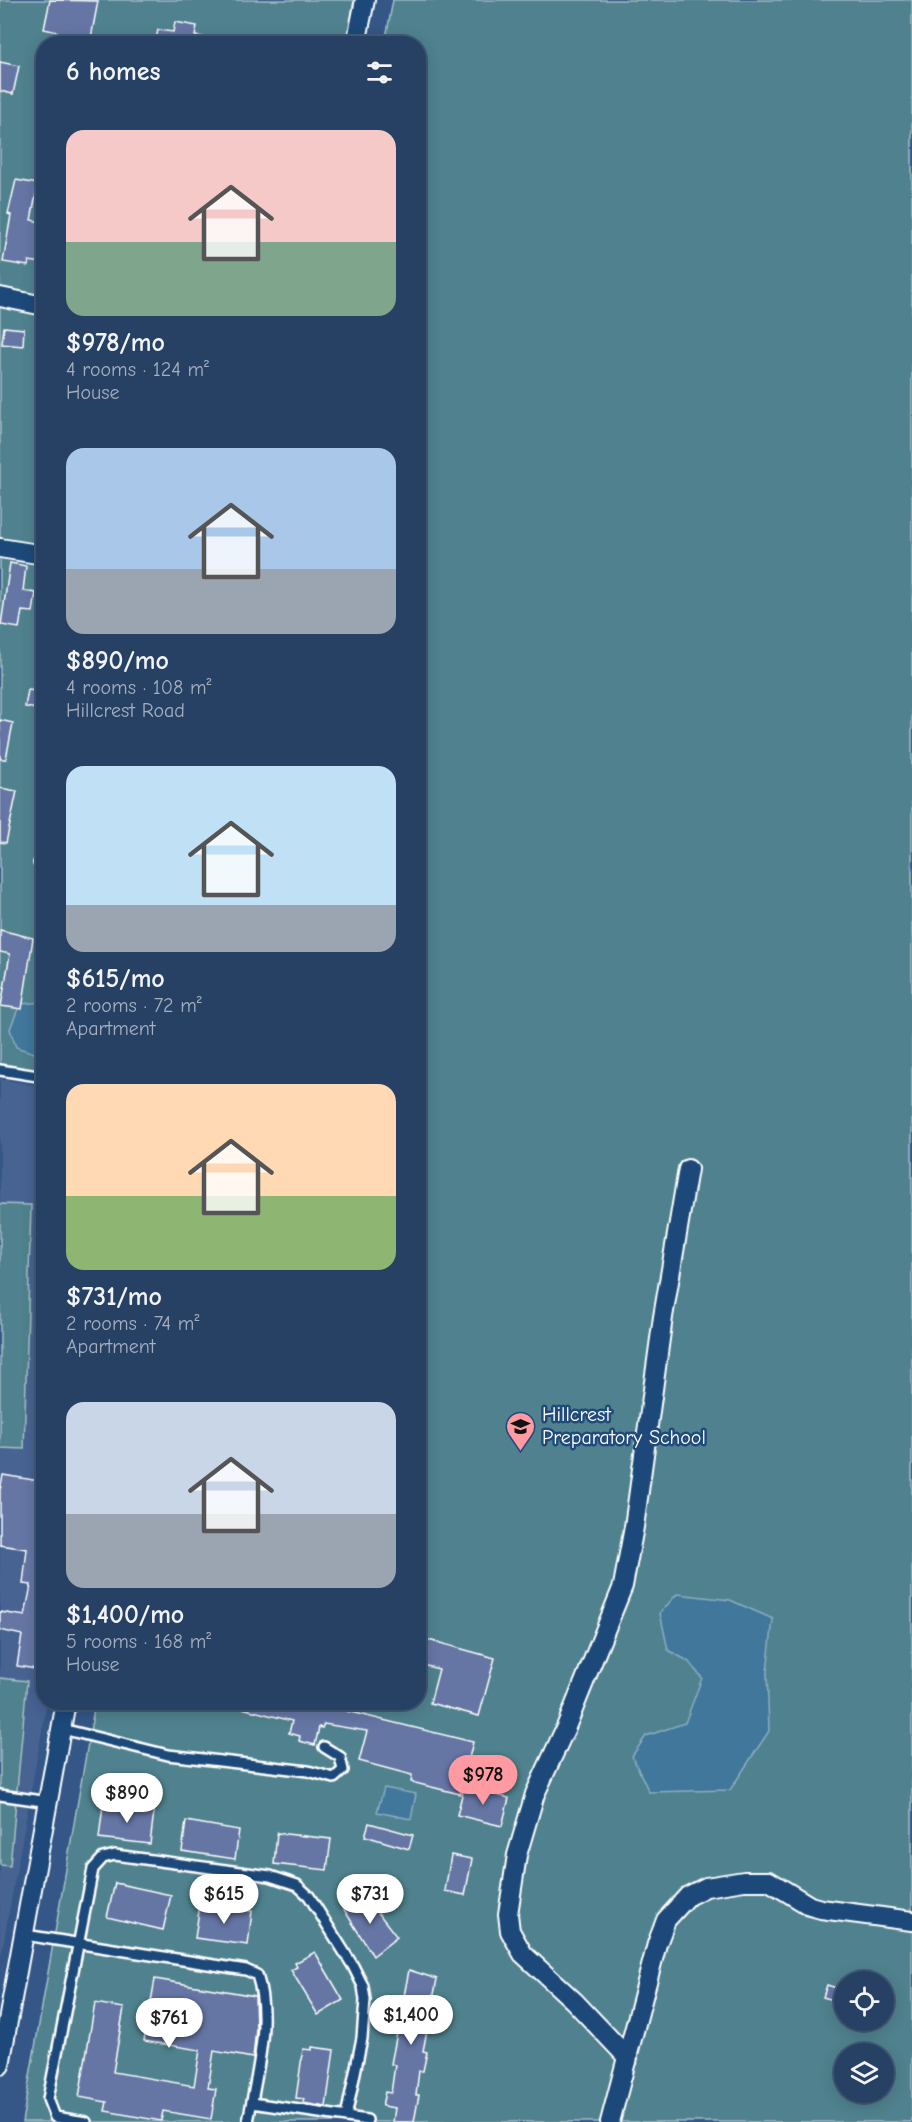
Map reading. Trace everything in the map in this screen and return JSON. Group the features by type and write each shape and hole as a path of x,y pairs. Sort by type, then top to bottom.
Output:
{"street":[{"path":"357,36 361,1"},
{"path":"0,297 36,304"},
{"path":"0,548 36,554"},
{"path":"628,2058 582,2008 523,1954 510,1931 508,1914 517,1855 535,1794 566,1727 623,1586 634,1527 663,1317 688,1169"},
{"path":"0,2065 65,1710"},
{"path":"610,2122 657,1944 666,1920 688,1896 697,1891 727,1883 769,1881 810,1906 912,1921"}],"lane":[{"path":"0,1070 36,1076"},
{"path":"62,1730 168,1755 308,1771 334,1778 343,1770 340,1757 324,1747"},
{"path":"0,1795 49,1802"},
{"path":"86,2122 55,2117 48,2099 93,1869 103,1858 116,1855 270,1876 297,1885 309,1896 363,1986 362,2038 346,2117"},
{"path":"25,1935 246,1970 257,1975 262,1989 262,2039 249,2122"},
{"path":"252,2103 367,2120"}],"shaded area":[{"path":"36,1003 36,1054 16,1047 10,1029 20,1004"},
{"path":"0,1079 36,1086 36,1710 46,1710 0,1961"},
{"path":"677,1594 730,1600 773,1619 767,1672 769,1731 730,1790 649,1792 632,1756 646,1736 685,1723 702,1678 688,1661 668,1650 660,1613"},
{"path":"384,1788 416,1794 411,1819 377,1812"}],"green space":[{"path":"0,0 354,0 348,36 36,36 36,1076 0,1068"},
{"path":"393,0 912,0 912,2122 22,2122 94,1710 426,1710 426,36 386,36"},
{"path":"0,1204 31,1205 24,1449 0,1448"},
{"path":"0,1678 27,1681 10,1866 0,1865"}],"building":[{"path":"50,0 98,1 91,36 57,36 58,32 44,29"},
{"path":"175,22 197,26 195,36 157,36 158,30 173,32"},
{"path":"0,62 19,66 13,94 0,91"},
{"path":"16,180 36,184 31,220 36,221 36,262 29,261 28,266 3,262 11,215 8,214"},
{"path":"4,327 24,329 23,346 2,344"},
{"path":"10,563 26,566 23,591 36,593 33,612 22,611 19,628 1,625"},
{"path":"28,690 36,691 36,709 25,707"},
{"path":"0,720 13,723 6,759 0,759"},
{"path":"0,788 17,791 6,843 0,842"},
{"path":"0,930 33,938 22,1009 1,1006 10,954 0,952"},
{"path":"3,1475 36,1480 36,1669 17,1666 22,1635 0,1630 0,1612 25,1616 31,1585 23,1584 27,1549 0,1545 0,1490"},
{"path":"426,1639 495,1658 479,1716 430,1703 439,1669 426,1666"},
{"path":"250,1710 346,1710 473,1742 460,1794 411,1782 412,1775 359,1761 367,1731 324,1724 322,1728 319,1727 315,1745 299,1741 300,1736 289,1733 292,1721"},
{"path":"464,1787 509,1798 502,1826 457,1815"},
{"path":"103,1805 154,1811 150,1844 99,1838"},
{"path":"186,1821 239,1830 235,1859 182,1851"},
{"path":"369,1823 413,1835 409,1849 365,1836"},
{"path":"277,1833 331,1839 327,1870 274,1864"},
{"path":"451,1855 472,1859 465,1895 445,1891"},
{"path":"115,1883 171,1895 163,1930 107,1917"},
{"path":"360,1896 363,1899 366,1897 397,1937 373,1956 343,1908"},
{"path":"200,1904 252,1911 248,1945 195,1938"},
{"path":"315,1952 343,2000 318,2015 291,1970 297,1967 295,1963"},
{"path":"409,1970 437,1979 423,2051 427,2052 423,2071 419,2071 416,2095 419,2095 414,2122 393,2122 395,2108 382,2106 385,2092 391,2093 395,2065 391,2064"},
{"path":"155,1979 255,1996 256,2029 253,2058 214,2051 208,2088 216,2089 211,2119 163,2111 161,2121 105,2111 107,2102 79,2097 95,2003 124,2008 113,2072 194,2086 200,2050 144,2041"},
{"path":"827,1985 834,1987 834,2000 823,1997"},
{"path":"312,2047 334,2050 326,2107 303,2103 304,2099 296,2098 303,2049 312,2050"}],"place":[{"name":"Hillcrest Preparatory School","path":"521,1452"}]}
